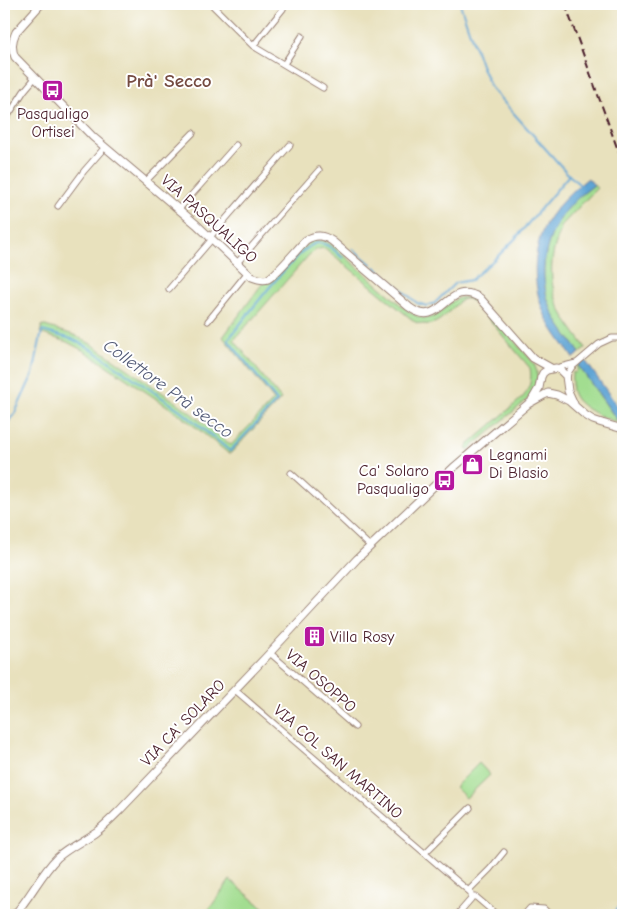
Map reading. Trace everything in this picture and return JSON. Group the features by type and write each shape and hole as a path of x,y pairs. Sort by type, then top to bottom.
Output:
{"street":[{"name":"VIA PASQUALIGO","path":"40,4 16,32 12,43 15,57 93,137 211,238 247,273 257,279 268,279 306,240 322,236 332,241 409,307 419,313 433,312 460,293 480,298 534,358 554,368"},
{"path":"210,4 253,46 323,88"},
{"path":"253,46 283,9"},
{"path":"284,64 302,36"},
{"path":"4,122 24,91 35,78"},
{"name":"VIA PASQUALIGO","path":"146,181 193,133"},
{"path":"179,210 236,145"},
{"path":"169,289 290,145"},
{"path":"58,206 105,147"},
{"path":"237,263 319,170"},
{"path":"208,321 247,273"},
{"name":"VIA CA' SOLARO","path":"557,395 565,390 568,373 584,356 605,340 623,338"},
{"name":"VIA PASQUALIGO","path":"534,358 541,380"},
{"name":"VIA CA' SOLARO","path":"14,915 57,858 96,832 110,820 370,546 453,468 528,404 536,395 547,370 576,363"},
{"path":"554,368 564,372 570,398 585,415 593,420 620,428"},
{"path":"541,380 544,390 548,393 557,395 576,406"},
{"name":"VIA CA' SOLARO","path":"528,404 548,393"},
{"path":"291,474 370,546"},
{"name":"VIA OSOPPO","path":"270,653 355,727"},
{"name":"VIA COL SAN MARTINO","path":"235,690 468,890 472,897"},
{"path":"425,853 470,808"},
{"path":"468,890 504,852"},
{"path":"457,915 472,897 476,897 497,915"},
{"path":"524,915 530,908 544,909 550,915"}],"green space":[{"path":"594,185 597,188 560,227 561,230 552,262 553,284 559,306 586,348 580,353 561,327 547,297 544,283 545,255 554,229 562,216 579,197"},
{"path":"312,240 322,240 331,244 409,312 420,317 432,317 459,298 478,301 533,362 537,372 537,382 527,400 468,450 466,447 523,397 530,383 530,368 475,303 464,299 437,322 422,324 415,322 326,249 317,250 309,255 234,340 281,399 231,453 228,453 179,414 86,352 67,342 40,333 42,325 74,335 93,345 182,406 231,445 274,400 223,337 262,284 271,281"},
{"path":"578,365 619,423 592,412 575,397 572,389 572,376 573,372 577,371"},
{"path":"479,763 490,775 466,798 455,787"},
{"path":"230,880 272,915 205,915"}],"water":[{"path":"588,178 594,185 579,197 562,216 554,229 545,255 544,283 547,297 561,327 580,353 573,358 550,325 540,302 535,268 536,256 541,233 550,216"},
{"path":"585,360 623,414 623,428 578,365"}],"waterway":[{"path":"460,4 491,88 569,175"},
{"name":"Collettore Prà secco","path":"375,267 417,303 427,306 435,303 455,283 471,280 496,258 515,239 569,175 581,186"},
{"name":"Collettore Prà secco","path":"4,428 15,413 33,374 42,331 72,339 91,349 180,410 230,451 277,401 228,340 284,270 308,247 321,243 331,248 343,258"},
{"name":"Collettore Prà secco","path":"353,249 371,264"},
{"path":"612,915 623,903"}],"railway":[{"path":"565,4 623,164"}],"place":[{"name":"Pasqualigo Ortisei","path":"53,90"},
{"name":"Legnami Di Blasio","path":"473,464"},
{"name":"Ca' Solaro Pasqualigo","path":"445,480"},
{"name":"Villa Rosy","path":"314,637"}],"district":[{"name":"Prà' Secco","path":"169,81"}]}
